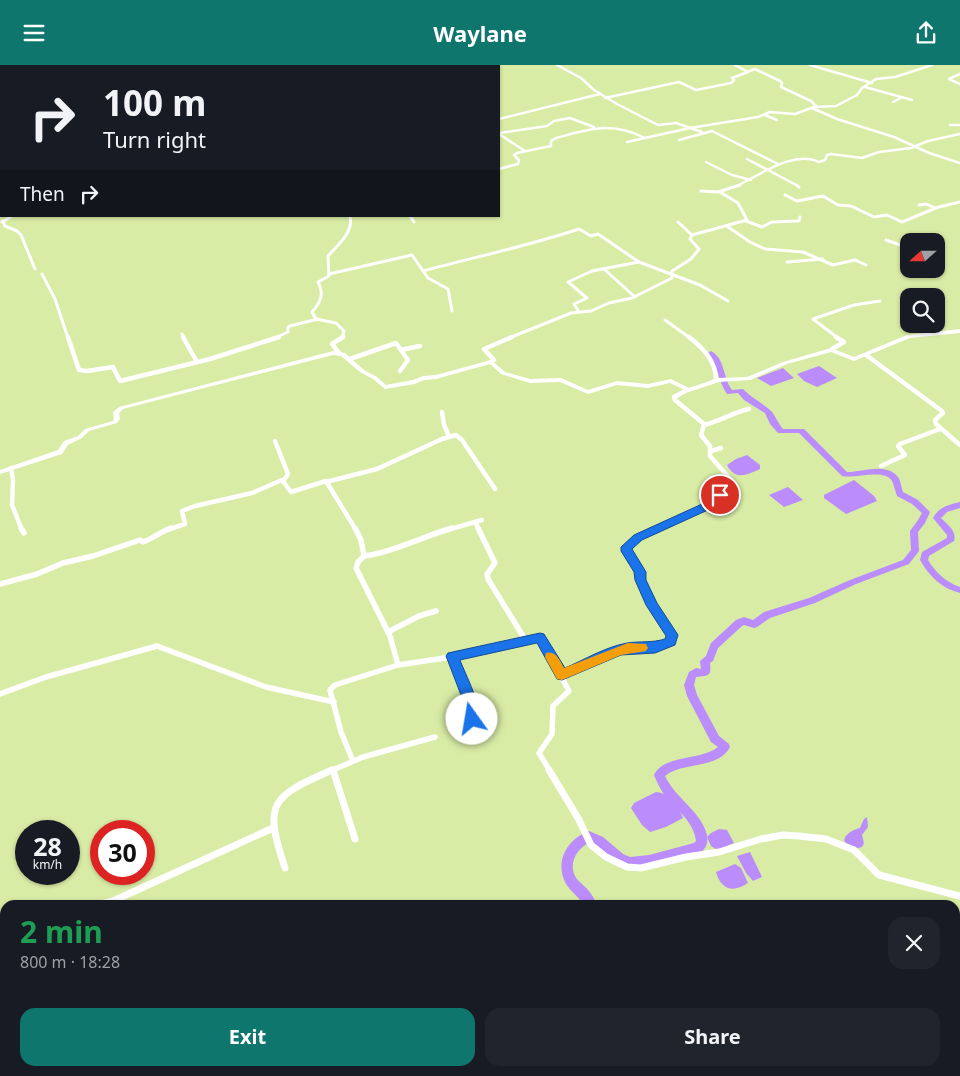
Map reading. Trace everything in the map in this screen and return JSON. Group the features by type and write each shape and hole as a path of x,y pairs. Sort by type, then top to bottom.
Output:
{"street":[{"path":"557,65 581,79 600,94 658,125 676,123 702,133"},
{"path":"735,65 747,72"},
{"path":"810,65 834,74 842,74 872,83"},
{"path":"627,142 689,128 765,115 770,112 797,114 812,108 839,105 857,95 876,79 896,77 932,65"},
{"path":"606,97 679,82 698,90 731,83 734,80 732,78 745,75 747,72 755,69 780,81 782,87 811,101 817,107"},
{"path":"960,74 949,79 960,84"},
{"path":"954,76 960,78"},
{"path":"865,87 912,100"},
{"path":"500,119 600,94"},
{"path":"893,102 903,97"},
{"path":"812,108 836,119 894,137 960,163"},
{"path":"765,115 777,120"},
{"path":"500,134 545,126 554,121 570,118 594,127 629,130 645,138"},
{"path":"950,125 960,125"},
{"path":"500,169 518,164 519,160 514,155 551,146 551,141 594,127"},
{"path":"679,140 714,131 735,144 752,150 778,164"},
{"path":"702,191 710,193 720,192 751,180 778,164 810,157 819,162 826,160 828,155 831,154 862,158 879,152 915,146 960,134"},
{"path":"500,135 526,151"},
{"path":"747,159 786,178 799,187"},
{"path":"706,162 732,175 751,180"},
{"path":"720,192 738,203 747,219 746,221"},
{"path":"786,195 797,201 824,197 838,205 851,206 874,217 888,215 902,222 936,208 960,202"},
{"path":"920,205 926,204 936,208"},
{"path":"318,319 315,318 312,312 320,303 322,289 318,282 329,276 328,256 343,241 351,225 350,217"},
{"path":"411,217 414,222"},
{"path":"692,235 746,221 762,227 772,222 799,221 800,217"},
{"path":"2,222 5,226 17,231 21,235 35,269"},
{"path":"491,362 494,361 484,349 486,347 562,316 591,311 609,303 635,297 672,278 672,271 691,260 699,251 690,239 692,235 690,231 678,223"},
{"path":"728,227 764,249 794,250 812,254 832,265 857,260 866,265"},
{"path":"423,271 519,245 549,239 579,229 591,236 598,234 640,262 700,285 728,301"},
{"path":"886,240 900,245"},
{"path":"328,274 413,255 430,280 448,289 452,311"},
{"path":"787,262 824,259"},
{"path":"579,312 574,305 587,298 568,282 592,271 640,262"},
{"path":"604,269 635,297"},
{"path":"42,274 55,299 79,370 87,371 113,367 122,381 197,362 284,335 288,332 288,327 290,326 318,319 335,322 344,329 343,337 332,344 339,353 350,359 362,371 375,378 385,387 415,382 423,377 436,377 491,362"},
{"path":"704,425 675,400 674,397 687,389 720,380 748,379 788,362 832,349 844,342 825,330 813,319 847,306 880,301"},
{"path":"666,320 686,334 711,358 720,380"},
{"path":"832,349 850,358 866,355 906,337 960,331"},
{"path":"182,334 197,362"},
{"path":"350,359 396,343 408,360 400,371"},
{"path":"402,350 420,346"},
{"path":"0,472 62,450 66,443 82,436 87,431 115,421 117,419 116,412 121,408 278,366 339,353"},
{"path":"866,355 942,411 943,413 935,420 940,429 960,445"},
{"path":"491,362 503,373 530,381 561,380 588,392 614,384 648,386 671,381 687,389"},
{"path":"704,425 721,421 729,414 749,409"},
{"path":"442,412 444,425 449,436"},
{"path":"562,675 618,651 628,648 655,647 671,642 672,635 652,605 641,580 640,572 626,551 626,547 638,537 719,499 720,495 716,489 731,480 710,456 711,451 701,435 704,425"},
{"path":"881,465 905,455 898,447 899,445 940,429"},
{"path":"284,480 291,492 384,466 449,436 456,435 462,440 495,489"},
{"path":"0,584 37,574 62,563 93,556 126,543 151,540 162,531 185,524 182,511 185,509 252,493 284,480 288,474 275,441"},
{"path":"711,451 721,448"},
{"path":"11,468 14,482 10,495 20,528 24,533"},
{"path":"326,482 356,530 361,540 364,556"},
{"path":"398,665 388,631 356,568 358,562 364,556 381,555 428,535 482,520"},
{"path":"475,522 494,558 495,563 487,574 489,581 526,641"},
{"path":"388,631 420,615 436,611"},
{"path":"353,761 341,732 330,690 335,685 398,665 540,638 562,675 569,691 553,706 552,735 539,753 578,818 588,840 594,848 606,857 618,864 635,868 719,852 761,839 783,835 826,839 860,854 879,875 960,896"},
{"path":"0,694 46,677 157,646 266,687 334,702"},
{"path":"452,656 472,708 472,719"},
{"path":"285,868 273,828 272,816 277,801 290,790 353,761 435,737"},
{"path":"333,770 355,839"},
{"path":"115,900 273,828"}],"shaded area":[{"path":"819,366 837,378 817,387 804,381 797,374"},
{"path":"783,368 794,378 771,386 757,378"},
{"path":"747,455 760,465 760,469 746,475 738,475 730,470 727,465"},
{"path":"854,480 874,496 877,501 846,514 824,498 824,495"},
{"path":"788,487 803,500 784,507 769,495"},
{"path":"656,792 669,798 679,809 683,818 666,827 650,832 642,825 631,808 634,803"},
{"path":"867,817 868,827 862,835 864,843 862,847 854,849 847,845 844,840 846,835 860,828"},
{"path":"719,829 727,830 734,843 717,850 711,846 707,837"},
{"path":"750,852 762,877 753,881 746,873 737,856"},
{"path":"735,864 741,868 748,883 733,889 721,883 716,872"}],"waterway":[{"path":"587,900 571,881 568,874 567,860 577,843 589,836 603,844 619,858 630,863 649,861 697,848 702,843 697,825 669,793 659,775 666,769 674,766 720,753 725,747 715,739 692,696 689,685 692,675 696,672 704,673 706,670 705,661 710,658 714,646 739,623 744,621 754,624 767,615 812,601 853,582 906,562 915,551 914,531 926,512 915,502 900,494 895,479 890,475 884,472 845,474 801,431 781,431 773,422 768,412 740,391 730,392 726,387 718,362 711,353"},
{"path":"960,505 941,512 937,518 951,534 951,539 925,554 924,560 939,579 948,586 960,590"}],"slow traffic":[{"path":"551,657 562,675 618,651 628,648 642,648"}],"route":[{"path":"472,719 472,708 452,656 540,638 562,675 618,651 628,648 655,647 671,642 672,635 652,605 641,580 640,572 626,551 626,547 638,537 717,501 720,495"}]}
